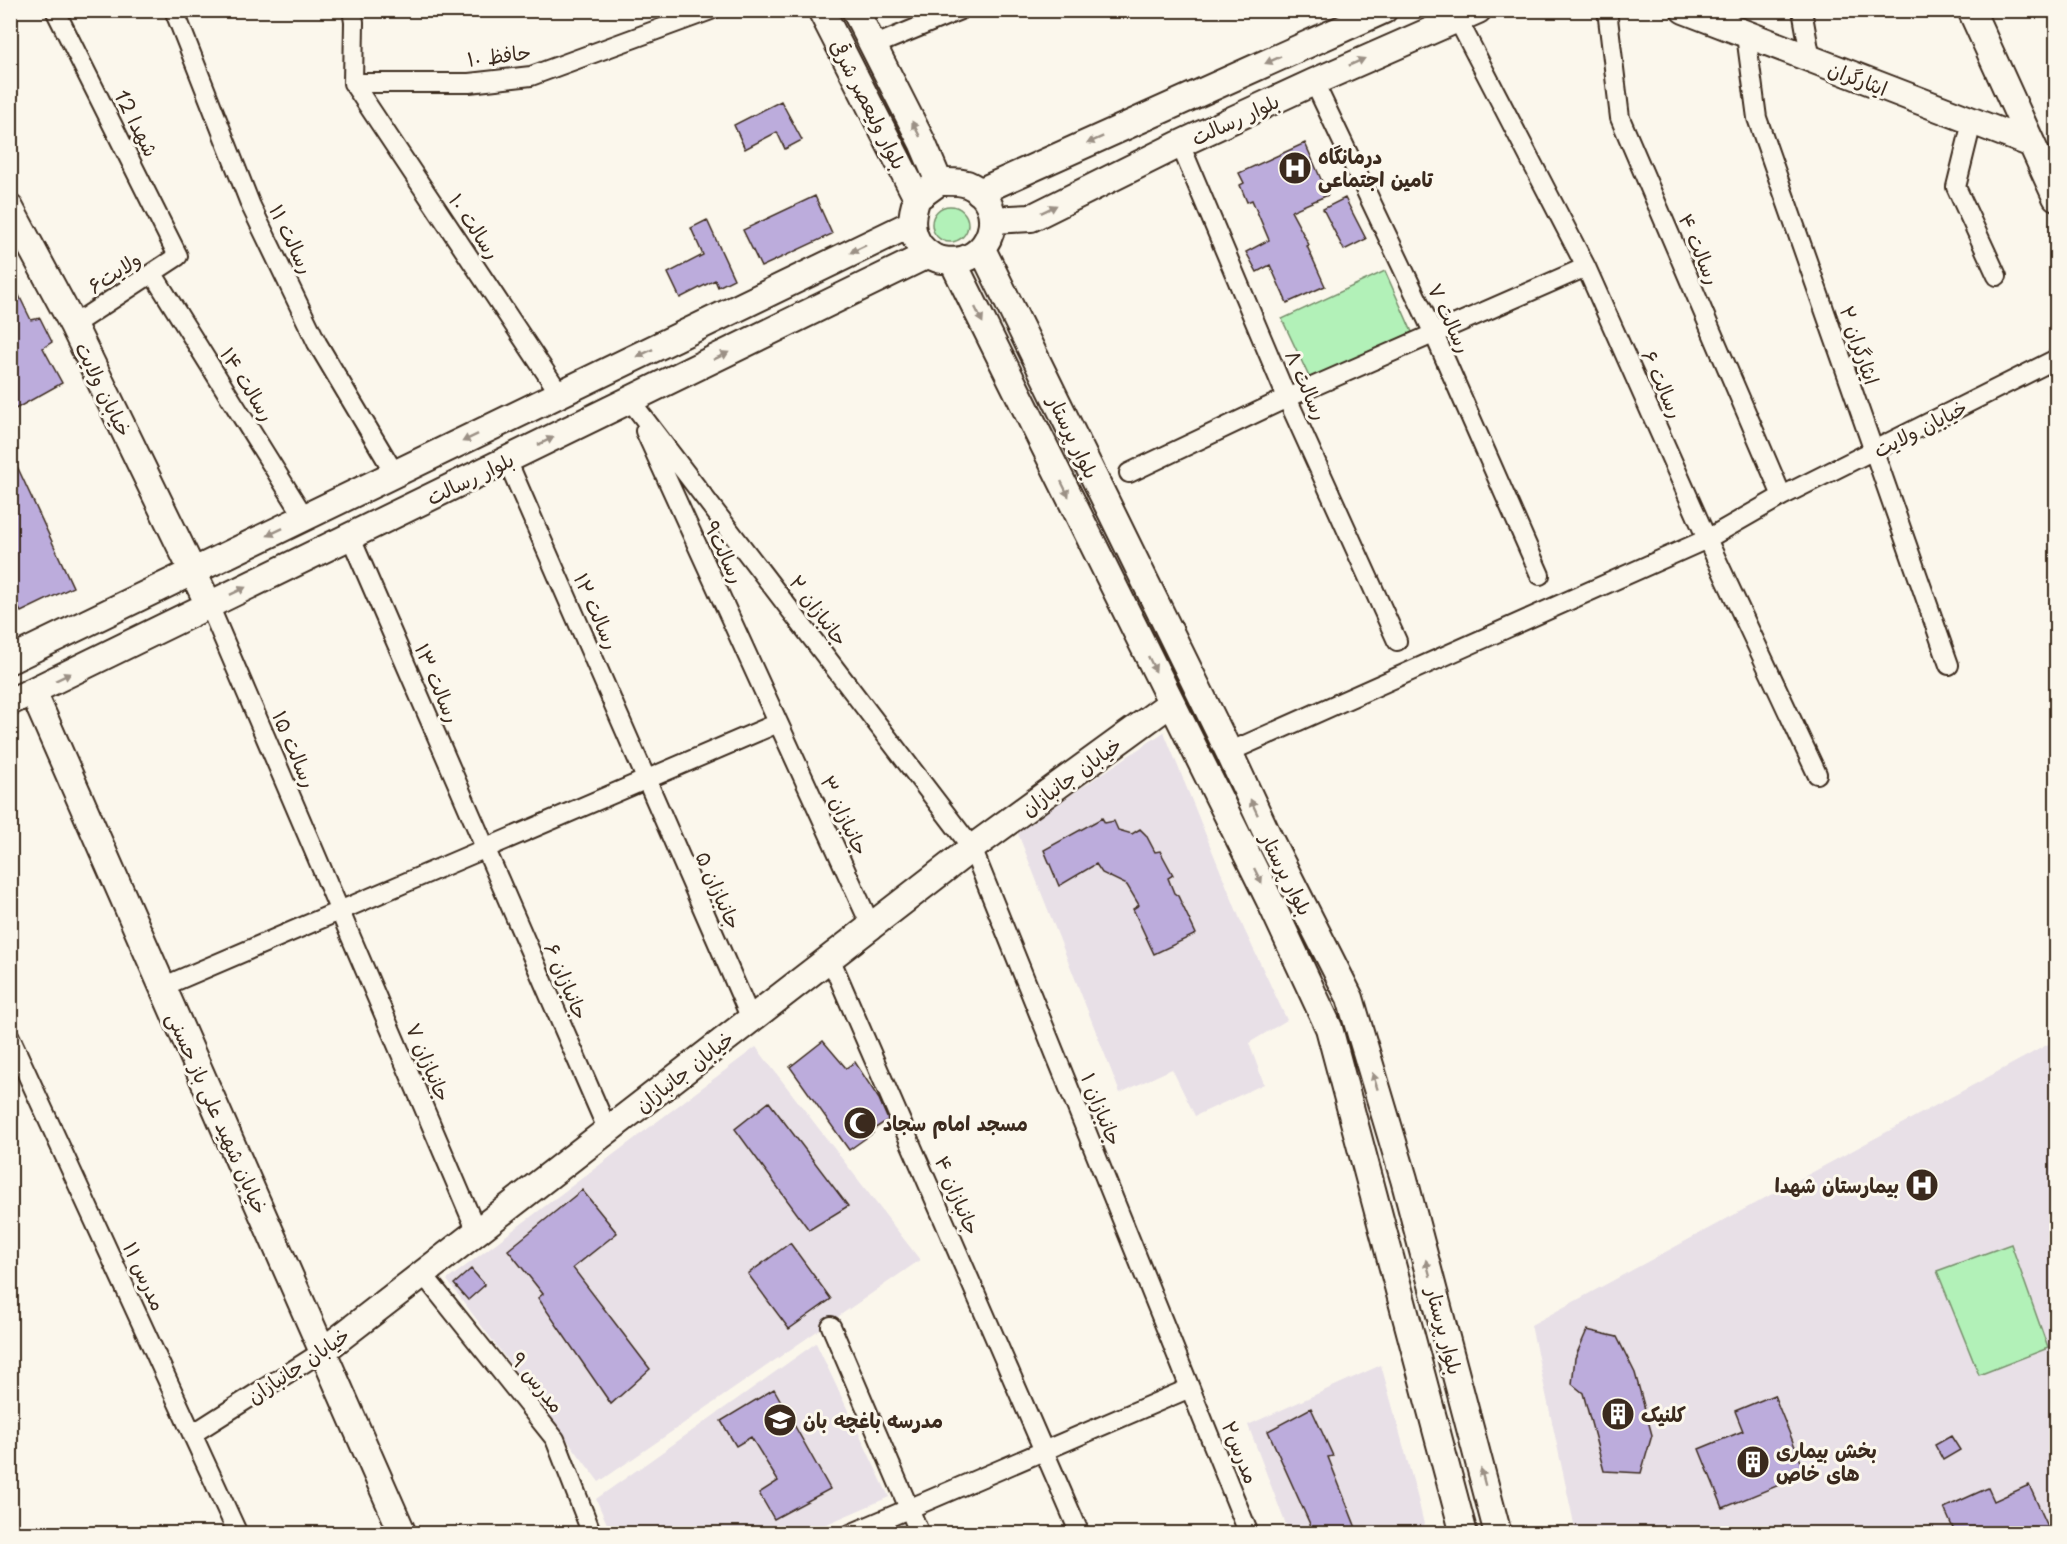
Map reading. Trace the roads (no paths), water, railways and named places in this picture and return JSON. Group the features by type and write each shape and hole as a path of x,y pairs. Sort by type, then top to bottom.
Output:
{"main road":[{"name":"بلوار ولیعصر شرقی","path":"820,10 917,198"},
{"name":"بلوار ولیعصر شرقی","path":"855,10 922,142 939,182"},
{"name":"بلوار رسالت","path":"979,192 1384,10"},
{"path":"1971,10 2032,144 2053,184"},
{"name":"ایثارگران","path":"1697,13 1811,60 2032,144"},
{"name":"بلوار رسالت","path":"992,220 1031,218 1180,144 1467,14"},
{"path":"939,182 965,183 979,192 989,205 992,220 990,236 981,249 968,259 941,258 924,251 915,239 911,224 917,198 939,182"},
{"name":"خیابان ولایت","path":"10,208 73,325 209,605"},
{"name":"بلوار رسالت","path":"10,660 911,224"},
{"name":"بلوار پرستار","path":"981,249 1229,752 1268,836 1350,998 1404,1179 1498,1533"},
{"name":"بلوار رسالت","path":"22,697 630,400 941,258"},
{"name":"بلوار پرستار","path":"941,258 1171,703 1239,838 1329,1028 1464,1533"},
{"name":"خیابان شهید علی باز حسنی","path":"22,697 162,987 404,1533"},
{"name":"خیابان جانبازان","path":"323,1351 972,848 1171,703"},
{"path":"1239,838 1259,839 1268,836"}],"street":[{"name":"شهدا 12","path":"55,10 178,256"},
{"name":"رسالت ۱۱","path":"174,10 261,227 317,343 395,474"},
{"path":"352,10 354,22 353,83"},
{"name":"حافظ ۱۰","path":"353,83 469,82 531,76 711,10"},
{"path":"873,46 960,10"},
{"name":"رسالت ۴","path":"1607,10 1620,118 1782,496"},
{"path":"1802,10 1811,60"},
{"name":"رسالت ۶","path":"1467,14 1586,267 1707,538 1817,774"},
{"name":"ایثارگران ۲","path":"1746,34 1757,118 1949,665"},
{"name":"رسالت ۷","path":"1314,82 1434,334 1540,575"},
{"name":"رسالت ۱۰","path":"353,83 560,394"},
{"path":"1972,122 1956,187 1997,276"},
{"name":"رسالت ۸","path":"1180,144 1287,398 1397,641"},
{"name":"ولایت۶","path":"73,325 178,256"},
{"path":"1129,473 1287,398 1586,267"},
{"name":"رسالت ۱۴","path":"153,274 305,518"},
{"name":"خیابان ولایت","path":"1229,752 1707,538 1782,496 2056,359"},
{"name":"رسالت۹","path":"630,400 778,723"},
{"name":"جانبازان ۲","path":"630,400 972,848"},
{"name":"رسالت ۱۲","path":"507,460 646,779"},
{"name":"رسالت ۱۳","path":"350,536 485,848"},
{"name":"رسالت ۱۵","path":"209,605 340,911"},
{"path":"162,987 778,723"},
{"name":"جانبازان ۳","path":"778,723 871,926"},
{"name":"جانبازان ۵","path":"646,779 751,1019"},
{"name":"جانبازان ۶","path":"485,848 608,1131"},
{"name":"جانبازان ۱","path":"972,848 1190,1388"},
{"name":"جانبازان ۷","path":"340,911 477,1232"},
{"name":"جانبازان ۴","path":"830,958 1080,1533"},
{"name":"مدرس ۱۱","path":"10,1037 238,1533"},
{"name":"مدرس ۹","path":"423,1274 555,1438 592,1533"},
{"path":"831,1326 920,1533"},
{"name":"خیابان جانبازان","path":"194,1433 323,1351"},
{"path":"850,1533 1190,1388"},
{"name":"مدرس۲","path":"1190,1388 1249,1533"}],"place":[{"name":"درمانگاه تامین اجتماعی","path":"1295,168"},
{"name":"مسجد امام سجاد","path":"860,1123"},
{"name":"بیمارستان شهدا","path":"1922,1185"},
{"name":"کلنیک","path":"1618,1414"},
{"name":"مدرسه باغچه بان","path":"780,1420"},
{"name":"بخش بیماری های خاص","path":"1753,1462"}]}
